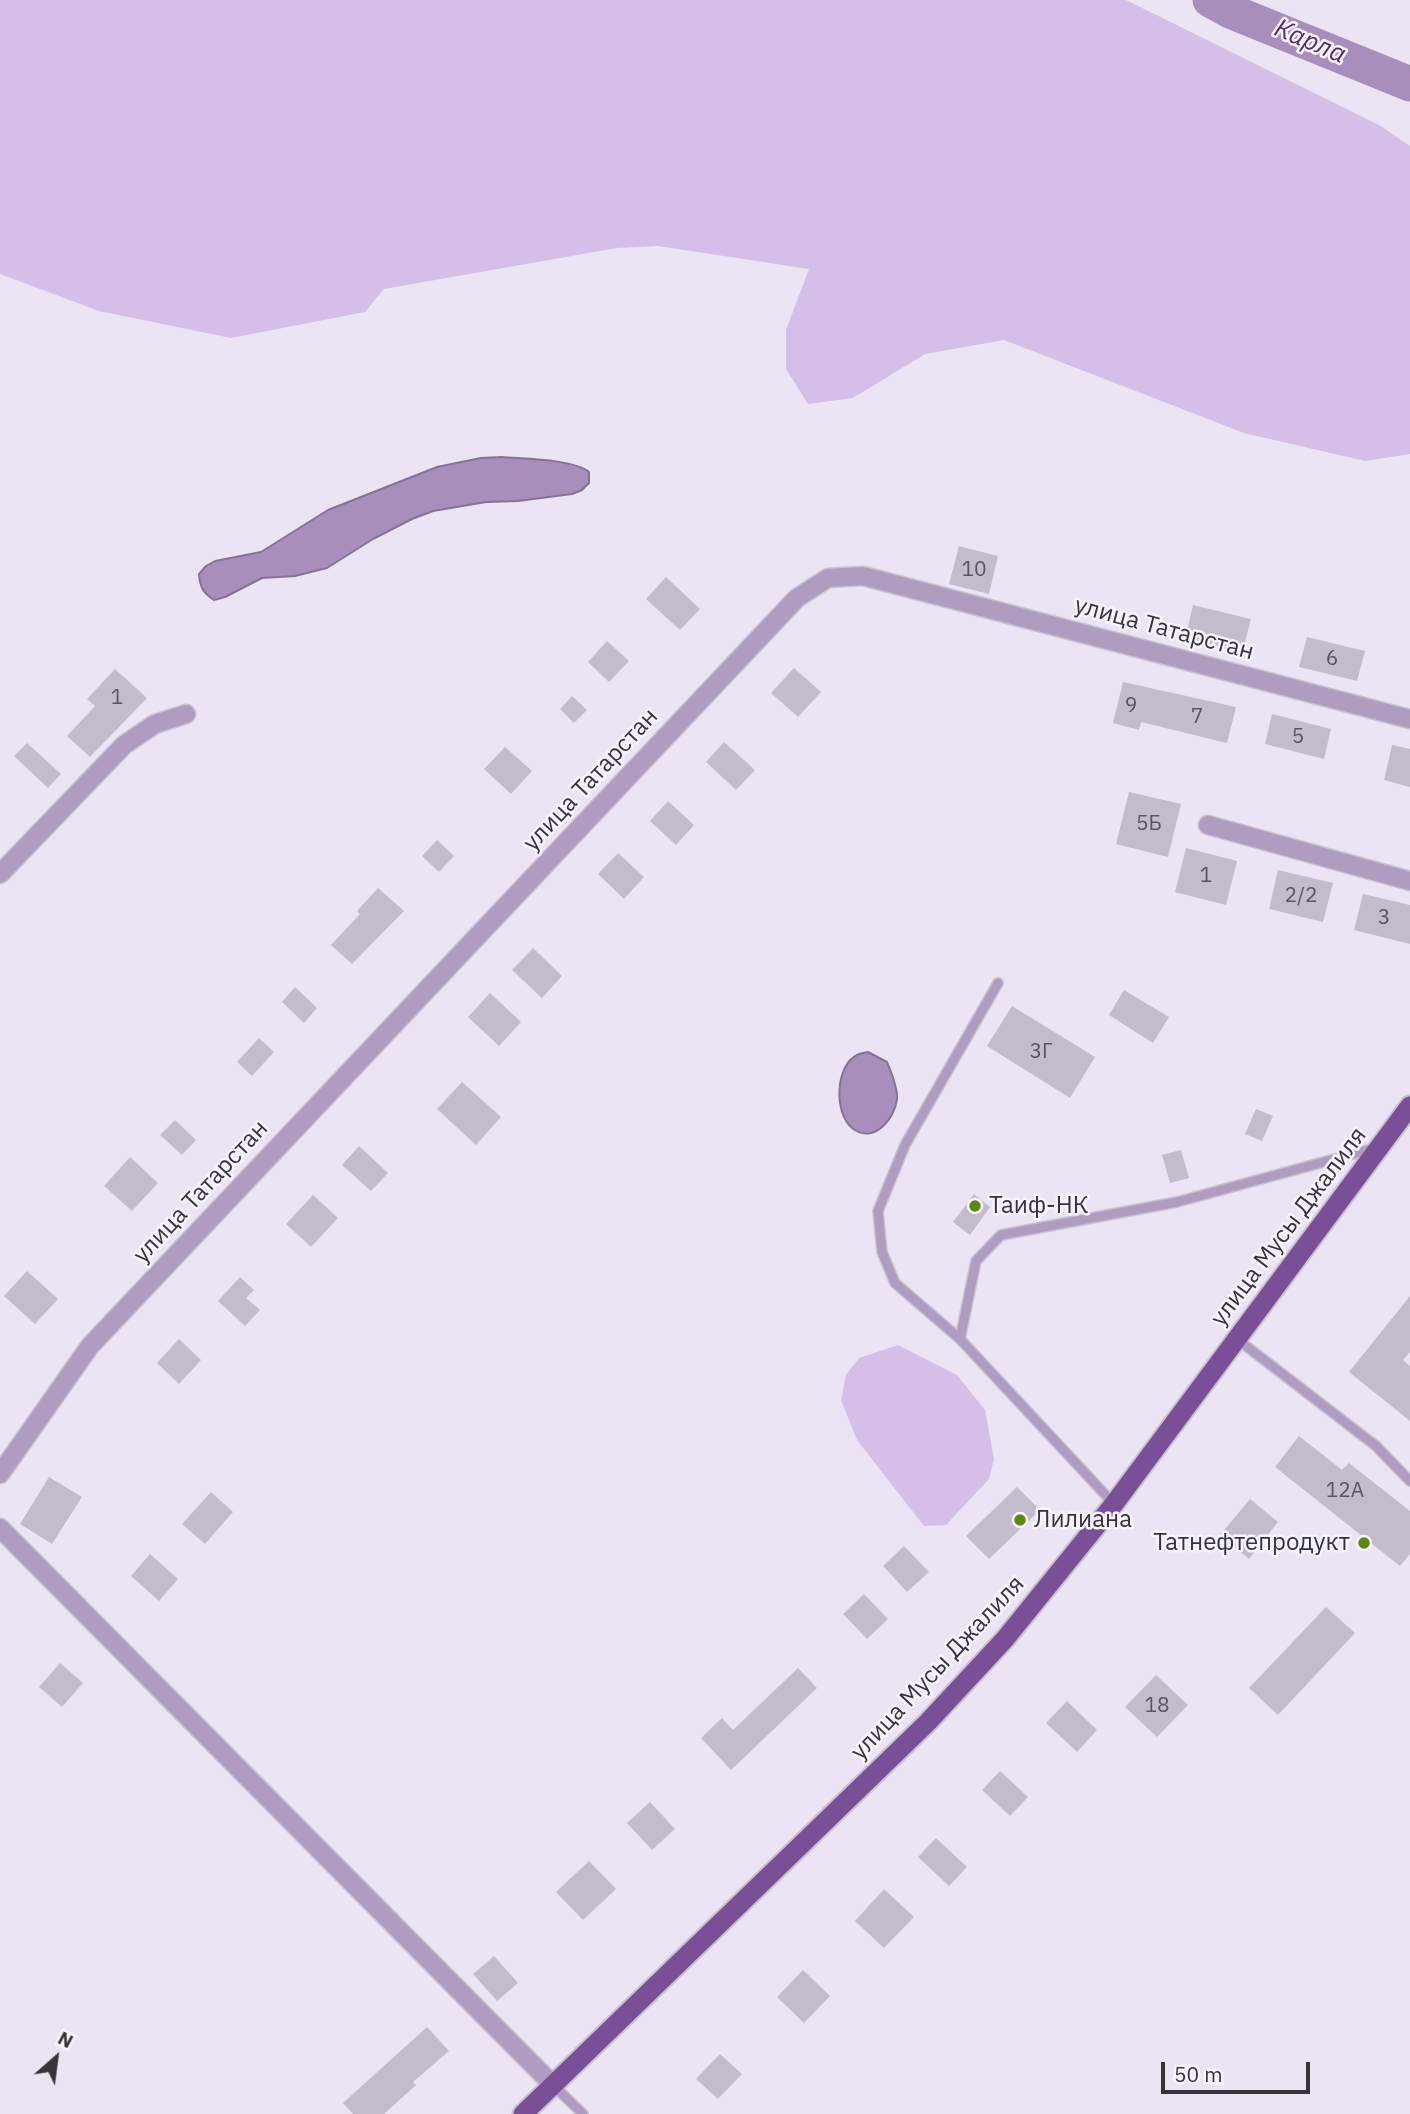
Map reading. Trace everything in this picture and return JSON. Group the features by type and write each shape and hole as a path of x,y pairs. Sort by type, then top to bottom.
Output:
{"highway":[{"name":"улица Мусы Джалиля","path":"523,2114 928,1722 1005,1639 1114,1504 1410,1106"}],"street":[{"name":"улица Татарстан","path":"0,1474 90,1346 797,598 828,578 863,576 1410,719"},
{"path":"0,874 124,745 155,724 186,714"},
{"path":"1208,825 1410,881"},
{"path":"0,1528 553,2085"}],"lane":[{"path":"998,983 905,1145 877,1211 882,1252 895,1283 960,1339 1114,1504"},
{"path":"960,1339 976,1261 1001,1235 1177,1202 1380,1146"},
{"path":"1237,1339 1376,1446 1410,1480"},
{"path":"553,2085 583,2114"}],"shaded area":[{"path":"0,0 1126,0 1379,125 1410,146 1410,454 1365,461 1244,433 1004,340 925,354 853,398 808,404 786,369 786,330 809,269 658,246 617,248 384,289 365,312 231,338 99,311 0,274"},
{"path":"502,457 572,464 589,472 589,483 572,494 486,502 433,511 373,539 327,568 295,576 262,578 214,600 201,586 199,574 206,566 215,561 261,552 328,510 437,467 481,458"},
{"path":"868,1052 887,1062 897,1099 892,1114 882,1127 868,1133 852,1128 846,1121 842,1112 840,1090 844,1069 858,1054"},
{"path":"898,1345 957,1375 985,1410 994,1459 989,1479 946,1525 924,1526 857,1440 841,1400 846,1375 859,1358"}],"building":[{"path":"959,546 998,556 989,594 949,584"},
{"path":"666,577 700,609 680,630 646,599"},
{"path":"1193,605 1251,619 1242,654 1185,639"},
{"path":"1307,637 1365,651 1357,681 1299,667"},
{"path":"607,641 629,661 609,682 588,662"},
{"path":"794,668 821,692 798,717 771,693"},
{"path":"115,669 147,698 90,757 67,736 95,706 87,699"},
{"path":"1123,682 1236,707 1227,743 1141,722 1139,730 1113,723"},
{"path":"572,696 587,710 574,723 560,709"},
{"path":"1272,714 1331,729 1324,759 1265,744"},
{"path":"724,742 755,770 736,790 706,762"},
{"path":"27,743 61,774 48,788 14,756"},
{"path":"1392,745 1410,749 1410,787 1384,780"},
{"path":"505,747 532,771 511,794 484,769"},
{"path":"1129,792 1181,804 1168,857 1116,844"},
{"path":"668,801 694,825 676,845 650,821"},
{"path":"437,840 454,856 439,872 422,856"},
{"path":"1186,848 1237,861 1226,905 1175,892"},
{"path":"618,853 644,877 624,899 598,874"},
{"path":"1278,870 1333,883 1323,922 1269,909"},
{"path":"378,888 404,911 352,964 331,945 360,914 357,911"},
{"path":"1363,894 1410,905 1410,944 1354,930"},
{"path":"533,948 562,976 542,998 512,970"},
{"path":"295,987 317,1008 304,1023 282,1002"},
{"path":"1124,990 1169,1017 1153,1043 1109,1015"},
{"path":"490,993 521,1022 499,1046 468,1017"},
{"path":"1012,1006 1095,1057 1070,1098 987,1046"},
{"path":"259,1038 274,1052 252,1076 237,1062"},
{"path":"462,1082 501,1117 476,1145 437,1109"},
{"path":"1256,1109 1273,1116 1262,1141 1245,1134"},
{"path":"175,1120 196,1140 182,1155 160,1135"},
{"path":"359,1146 388,1173 371,1191 342,1165"},
{"path":"1181,1150 1189,1178 1170,1183 1162,1155"},
{"path":"130,1157 158,1183 132,1211 104,1186"},
{"path":"974,1194 990,1207 970,1235 953,1222"},
{"path":"313,1195 338,1218 311,1247 286,1224"},
{"path":"27,1271 58,1299 35,1324 4,1296"},
{"path":"240,1277 254,1290 246,1298 260,1310 245,1326 218,1301"},
{"path":"1410,1296 1410,1352 1403,1360 1410,1366 1410,1421 1349,1372"},
{"path":"179,1339 201,1360 179,1384 157,1363"},
{"path":"1299,1436 1342,1470 1349,1463 1410,1511 1410,1554 1400,1566 1275,1467"},
{"path":"49,1477 82,1497 52,1544 20,1524"},
{"path":"1017,1487 1040,1510 989,1559 966,1536"},
{"path":"211,1492 233,1512 205,1544 182,1524"},
{"path":"1250,1499 1278,1522 1249,1559 1220,1535"},
{"path":"904,1546 929,1572 907,1592 883,1566"},
{"path":"150,1554 178,1579 159,1601 131,1576"},
{"path":"864,1594 888,1619 867,1639 843,1614"},
{"path":"1326,1607 1355,1633 1278,1715 1249,1688"},
{"path":"60,1663 83,1683 62,1707 39,1687"},
{"path":"798,1668 817,1688 731,1770 701,1738 722,1718 733,1730"},
{"path":"1156,1675 1188,1705 1157,1737 1125,1707"},
{"path":"1067,1701 1097,1730 1077,1752 1046,1723"},
{"path":"1000,1771 1028,1797 1010,1816 982,1790"},
{"path":"650,1802 675,1829 652,1850 627,1823"},
{"path":"936,1838 967,1867 949,1886 918,1857"},
{"path":"589,1861 616,1889 583,1920 556,1892"},
{"path":"884,1889 914,1917 884,1948 855,1921"},
{"path":"494,1956 518,1983 497,2001 473,1974"},
{"path":"803,1970 830,1996 804,2023 777,1997"},
{"path":"427,2027 449,2051 413,2082 416,2085 384,2114 353,2114 343,2103"},
{"path":"720,2054 742,2074 718,2099 696,2079"}],"waterway":[{"name":"Карла","path":"1210,0 1230,11 1410,84"}],"place":[{"name":"Таиф-НК","path":"975,1206"},
{"name":"Лилиана","path":"1020,1520"},
{"name":"Татнефтепродукт","path":"1364,1543"}]}
